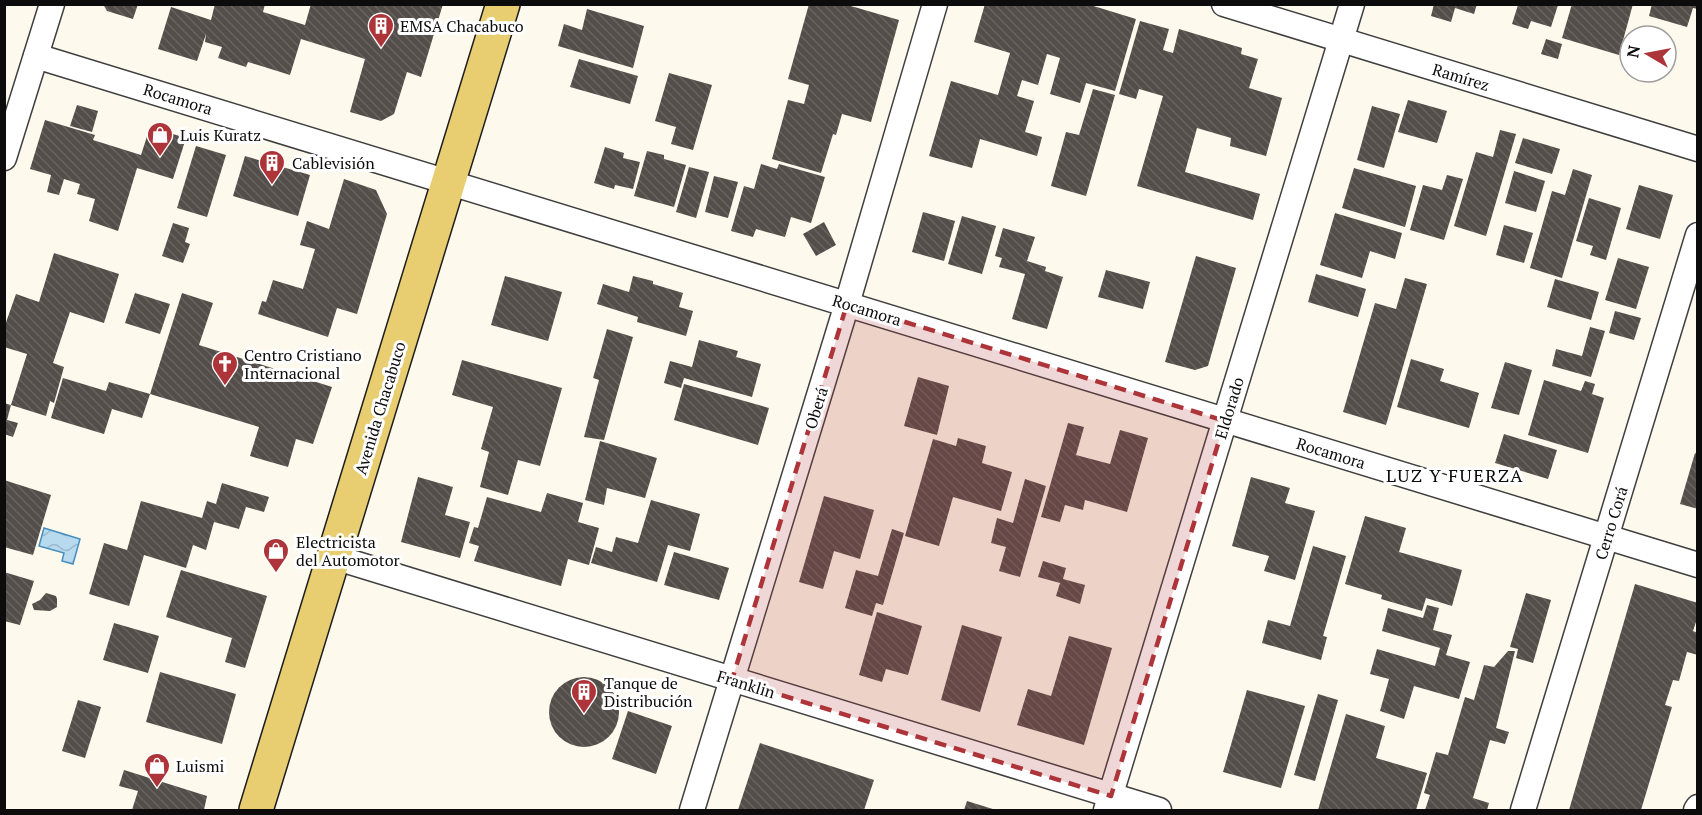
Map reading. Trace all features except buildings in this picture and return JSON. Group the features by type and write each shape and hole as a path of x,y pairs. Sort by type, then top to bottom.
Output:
{"main road":[{"name":"Avenida Chacabuco","path":"256,810 503,4"}],"street":[{"path":"4,158 52,4"},
{"name":"Oberá","path":"692,810 848,304 935,4"},
{"name":"Ramírez","path":"1224,4 1698,149"},
{"name":"Eldorado","path":"1108,803 1352,4"},
{"name":"Rocamora","path":"36,56 1698,565"},
{"name":"Cerro Corá","path":"1523,810 1698,235"},
{"name":"Franklin","path":"334,557 732,680 1108,803 1159,810"}],"highlighted area":[{"path":"847,304 1225,421 1111,796 732,680"}],"water":[{"path":"44,528 80,539 73,564 62,561 64,553 39,546"}],"place":[{"name":"EMSA Chacabuco","path":"381,49"},
{"name":"Luis Kuratz","path":"160,158"},
{"name":"Cablevisión","path":"272,186"},
{"name":"Centro Cristiano Internacional","path":"225,387"},
{"name":"Electricista del Automotor","path":"276,574"},
{"name":"Tanque de Distribución","path":"584,715"},
{"name":"Luismi","path":"157,789"}],"district":[{"name":"LUZ Y FUERZA","path":"1455,475"}]}
